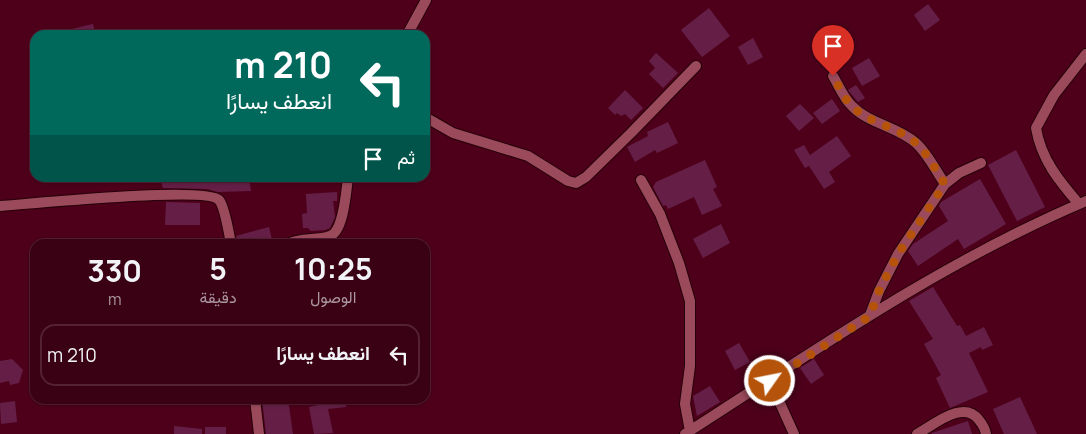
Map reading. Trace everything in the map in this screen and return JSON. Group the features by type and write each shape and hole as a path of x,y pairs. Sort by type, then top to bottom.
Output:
{"street":[{"path":"410,30 426,0"},
{"path":"641,180 660,214 679,263 690,301 690,366 685,404 688,432 870,316 978,251 1082,202 1054,174 1042,152 1036,128 1050,101 1086,54"},
{"path":"430,120 453,134 528,156 576,183 632,133 696,66"},
{"path":"833,76 851,106 865,116 898,131 915,143 925,154 945,184"},
{"path":"870,316 879,291 898,254 945,184 959,173 981,163"},
{"path":"304,239 331,236 338,228 347,182"},
{"path":"0,206 166,194 211,195 219,200 222,207 230,239"},
{"path":"770,381 794,434"},
{"path":"256,404 259,434"},
{"path":"916,434 959,411 968,411 977,417 985,428 986,434"}],"building":[{"path":"928,4 940,20 925,31 914,15"},
{"path":"709,8 730,36 702,57 681,30"},
{"path":"93,24 95,30 68,30"},
{"path":"753,38 763,57 748,65 738,47"},
{"path":"656,53 678,73 663,88 649,74 655,68 649,61"},
{"path":"869,58 880,76 862,86 852,68"},
{"path":"856,85 865,98 858,102 848,90"},
{"path":"625,90 643,108 631,120 625,114 621,116 617,113 615,115 608,108"},
{"path":"832,99 840,111 822,124 813,113"},
{"path":"800,104 814,118 799,131 786,116"},
{"path":"668,122 678,143 657,153 655,150 635,162 627,147 648,136 647,132"},
{"path":"837,136 851,156 829,172 835,182 824,189 809,166 805,168 794,150 804,145 810,155"},
{"path":"1016,150 1045,207 1017,221 988,165"},
{"path":"705,160 717,187 713,189 722,206 702,215 694,197 668,209 666,205 663,206 653,187 656,182"},
{"path":"980,179 1006,224 964,249 958,239 918,266 908,251 913,244 948,221 939,206 941,202"},
{"path":"161,182 250,182 251,191 218,192 207,189 163,188"},
{"path":"337,192 337,201 333,201 335,217 330,228 311,231 308,228 303,228 302,214 307,213 306,194"},
{"path":"166,202 200,203 200,225 165,225"},
{"path":"721,224 730,243 703,258 693,239"},
{"path":"269,227 272,239 237,239 236,236"},
{"path":"933,287 957,326 960,325 966,336 984,327 993,345 982,350 981,347 969,353 988,392 950,408 936,378 941,375 924,344 933,339 909,301"},
{"path":"739,343 750,362 735,370 725,351"},
{"path":"12,359 23,370 19,383 10,385 9,381 0,383 0,361"},
{"path":"814,359 824,375 811,384 800,368"},
{"path":"710,386 720,402 697,416 693,396"},
{"path":"1020,397 1037,434 1004,434 993,409"},
{"path":"15,401 17,422 1,424 0,403"},
{"path":"263,404 289,404 293,434 266,434"},
{"path":"322,404 346,404 346,407 328,409 333,433 314,434 309,407"},
{"path":"968,421 972,434 932,434 932,433"},
{"path":"174,426 202,429 202,434 174,434"},
{"path":"205,427 226,427 226,434 205,434"}],"route":[{"path":"770,381 870,316 879,291 898,254 945,184 925,154 915,143 898,131 865,116 851,106 833,76"}]}
